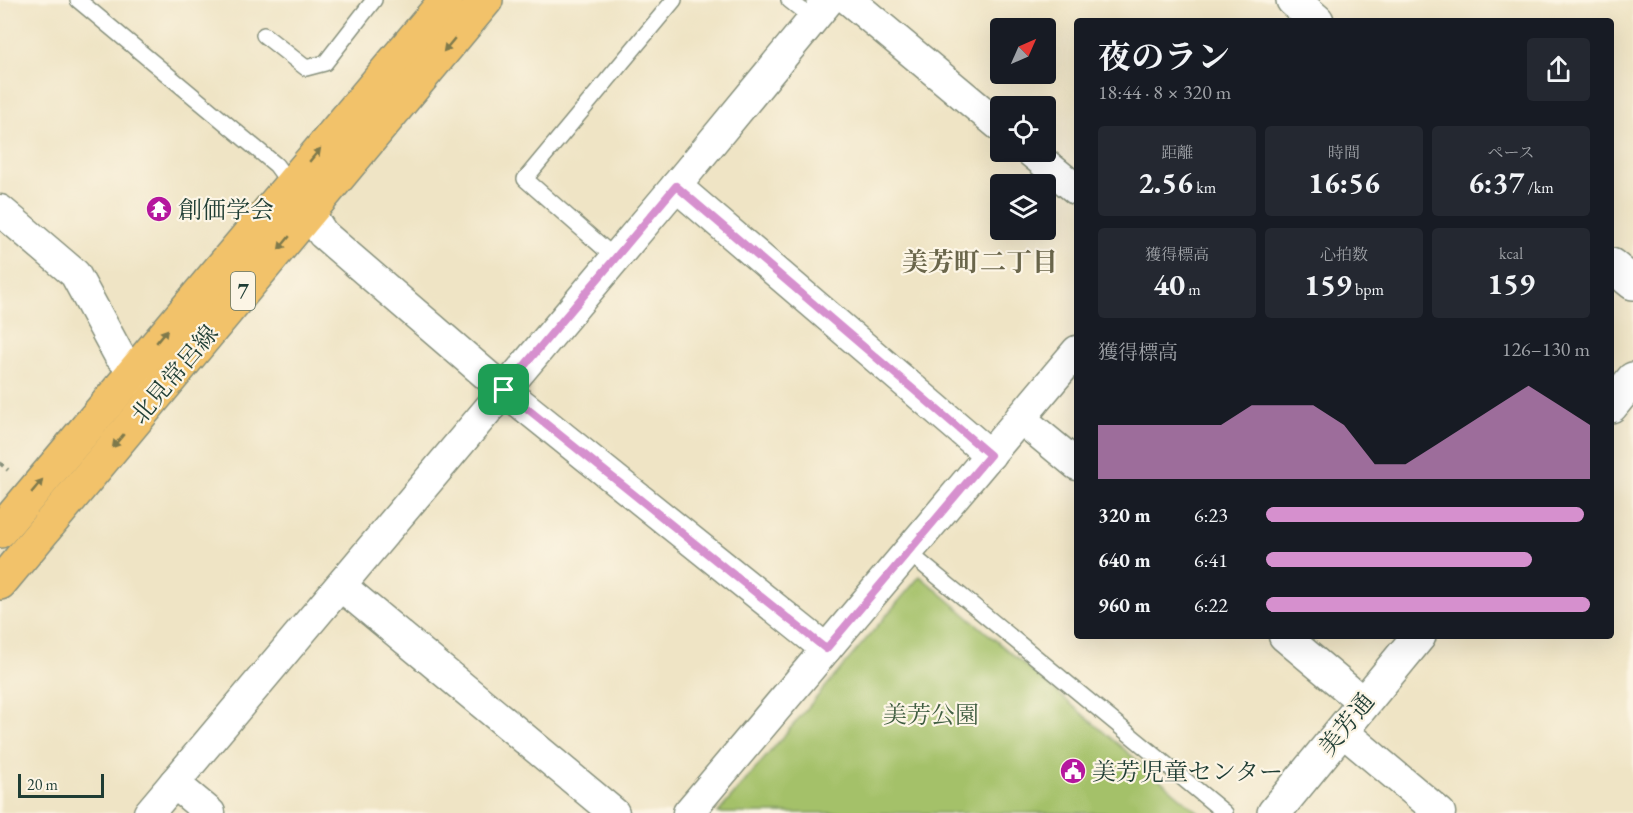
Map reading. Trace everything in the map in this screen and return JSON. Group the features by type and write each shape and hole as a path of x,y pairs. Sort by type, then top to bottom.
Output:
{"main road":[{"name":"北見常呂線","path":"0,531 446,0"},
{"name":"北見常呂線","path":"0,583 486,0"}],"street":[{"path":"849,0 990,118"},
{"path":"148,813 341,586 821,10"},
{"path":"1043,162 1074,188"},
{"path":"290,184 323,234 504,390 826,649"},
{"path":"676,186 990,455"},
{"path":"0,210 75,274 119,355 157,394"},
{"path":"1614,268 1633,284"},
{"path":"688,813 1074,355"},
{"path":"1614,402 1633,380"},
{"path":"1020,418 1074,463"},
{"path":"341,586 614,813"},
{"path":"1288,639 1364,703"},
{"name":"美芳通","path":"1274,813 1417,639"},
{"path":"1341,730 1440,813"},
{"path":"174,783 210,813"}],"lane":[{"path":"78,0 276,165 290,184"},
{"path":"264,34 306,68 325,63 374,0"},
{"path":"615,258 525,179 674,0"},
{"path":"789,0 821,10"},
{"path":"908,552 1225,813"}],"path":[{"path":"0,463 8,470"}],"green space":[{"name":"美芳公園","path":"920,576 1199,813 718,813"}],"place":[{"name":"創価学会","path":"159,209"},
{"name":"美芳児童センター","path":"1073,771"}],"district":[{"name":"美芳町二丁目","path":"980,262"}],"route":[{"path":"676,186 990,455 826,649 504,390 676,186"}]}
